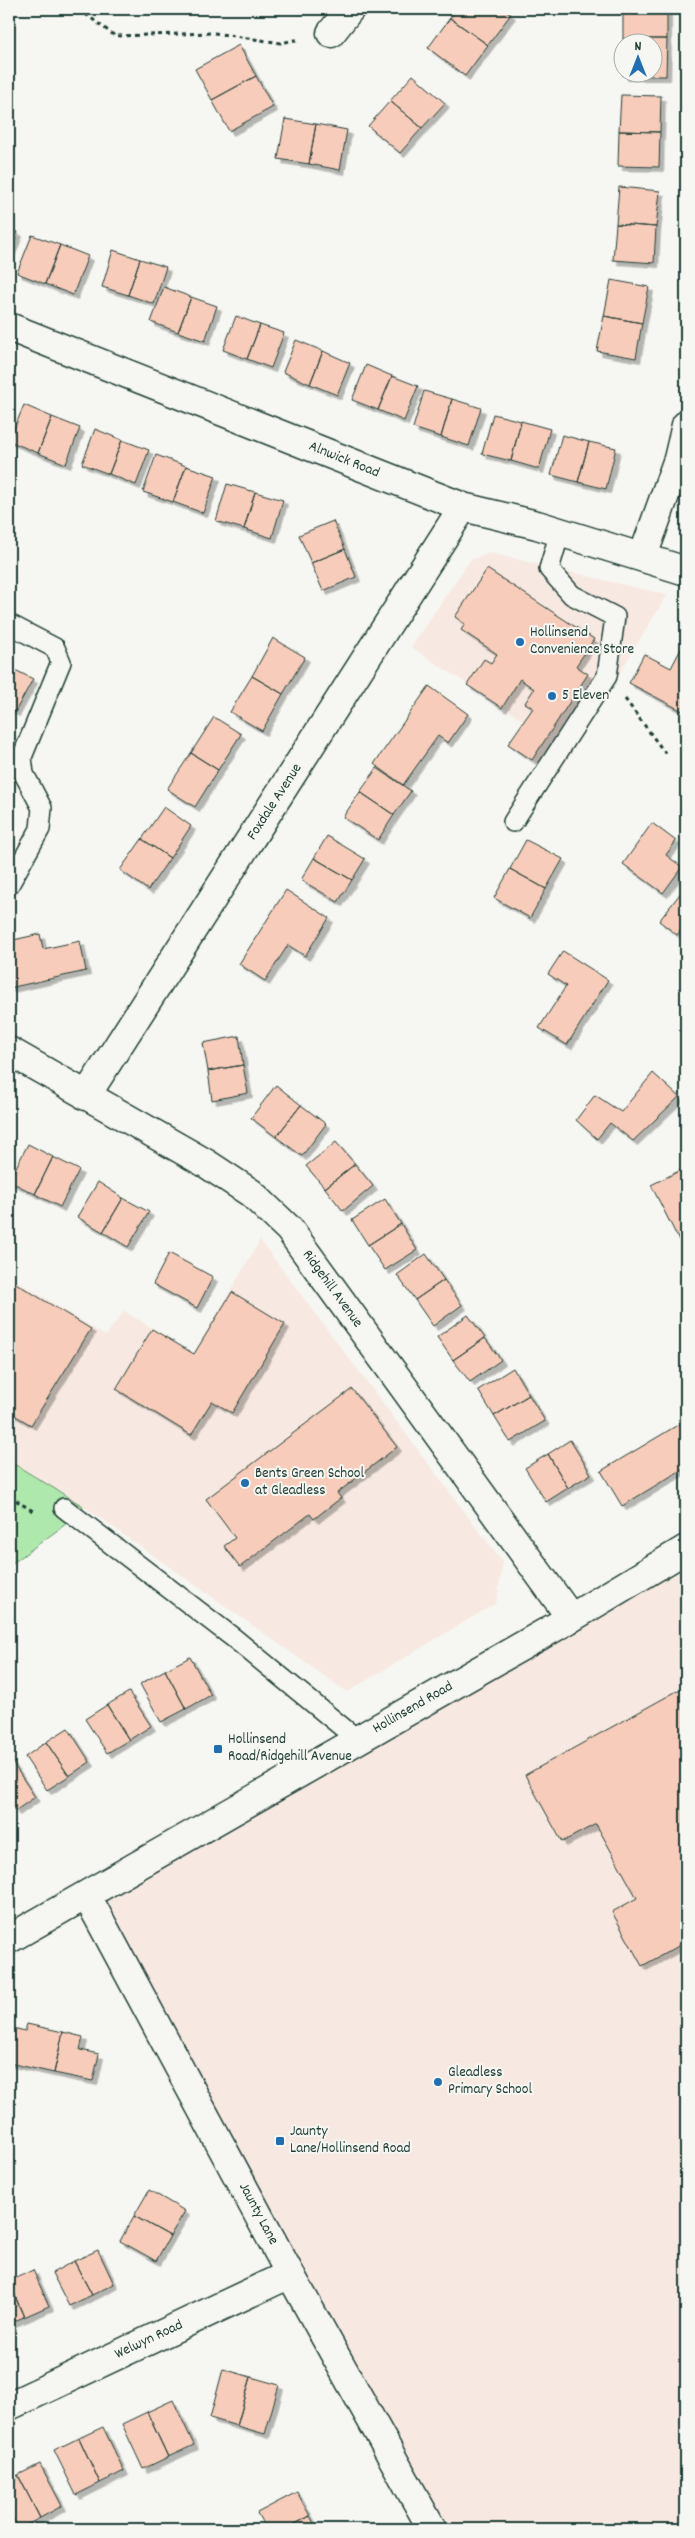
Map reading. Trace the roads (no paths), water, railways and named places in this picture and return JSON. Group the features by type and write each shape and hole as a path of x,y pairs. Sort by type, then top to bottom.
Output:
{"street":[{"path":"331,32 350,9"},
{"name":"Alnwick Road","path":"9,327 463,507 560,532 643,556 686,571"},
{"path":"643,556 678,459 686,426"},
{"name":"Foxdale Avenue","path":"86,1096 463,507"},
{"name":"Ridgehill Avenue","path":"9,1051 207,1164 252,1193 288,1229 571,1618"},
{"name":"Hollinsend Road","path":"9,1939 571,1618 686,1549"},
{"name":"Jaunty Lane","path":"87,1896 290,2274 432,2529"},
{"name":"Welwyn Road","path":"9,2406 290,2274"}],"lane":[{"path":"513,822 607,676 615,618 572,595 549,569 560,532"},
{"path":"9,624 55,648 61,662 22,756 24,774 42,808 40,829 9,885"},
{"path":"64,1508 235,1639 358,1740"}],"place":[{"name":"Hollinsend Convenience Store","path":"520,642"},
{"name":"5 Eleven","path":"552,696"},
{"name":"Bents Green School at Gleadless","path":"245,1483"},
{"name":"Hollinsend Road/Ridgehill Avenue","path":"218,1749"},
{"name":"Gleadless Primary School","path":"438,2082"},
{"name":"Jaunty Lane/Hollinsend Road","path":"280,2141"}]}
